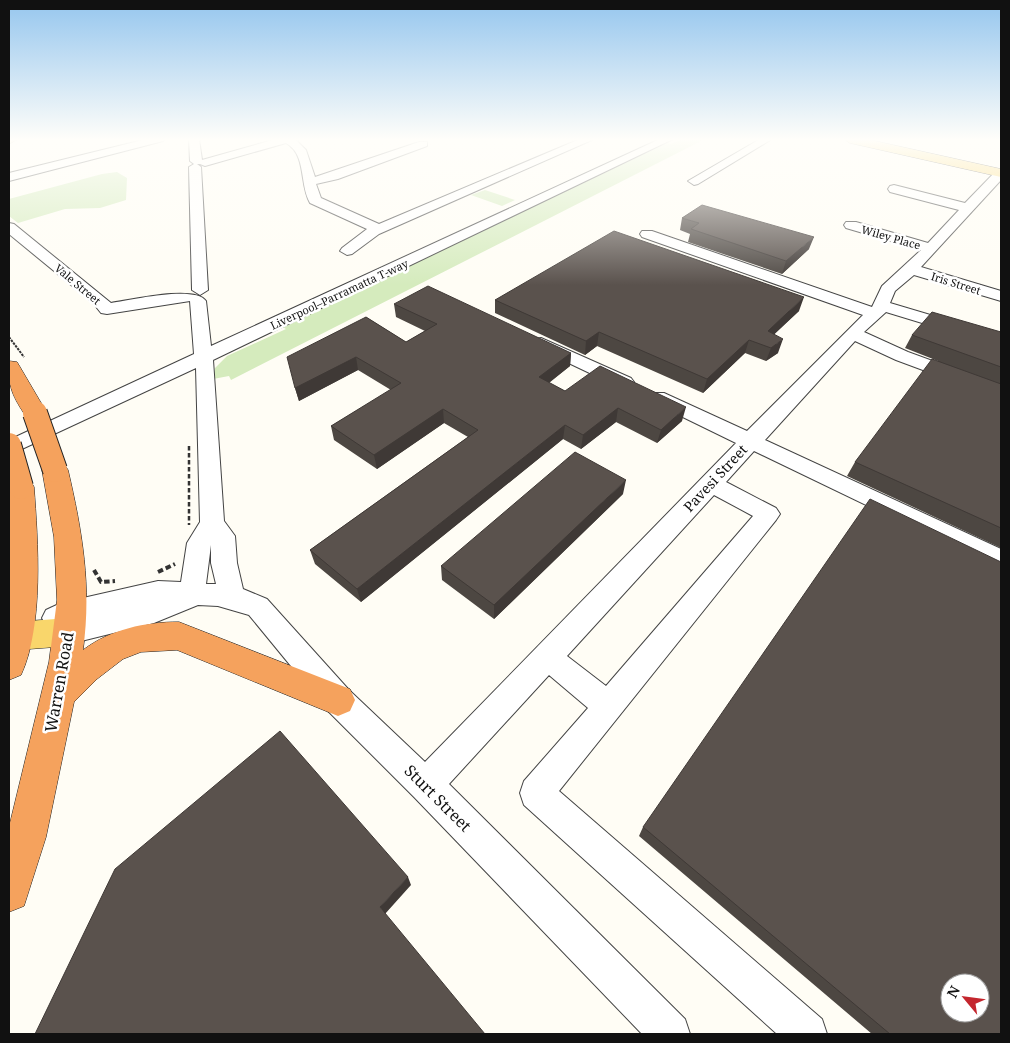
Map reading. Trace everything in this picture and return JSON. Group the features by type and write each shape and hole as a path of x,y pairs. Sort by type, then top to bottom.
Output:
{"highway":[{"name":"Warren Road","path":"9,367 35,413 56,470 69,531 72,581 70,622 58,695 22,856 9,892"},
{"path":"9,447 21,487 25,547 13,651"},
{"path":"58,695 83,670 106,652 134,638 160,634 179,636 338,700"}],"main road":[{"name":"Sturt Street","path":"13,651 70,622"}],"street":[{"path":"192,595 199,543 212,523 203,357 195,296 197,188"},
{"path":"311,188 313,198 317,202 378,229"},
{"path":"347,251 378,229 474,188"},
{"name":"Liverpool–Parramatta T-way","path":"9,447 564,188"},
{"name":"Pavesi Street","path":"426,785 710,483 852,334 878,310 888,289 911,269 987,188"},
{"path":"894,189 968,208"},
{"name":"Wiley Place","path":"851,225 931,248"},
{"name":"Vale Street","path":"9,227 99,300 107,309 195,296"},
{"path":"647,234 878,310 912,314 1001,342"},
{"name":"Iris Street","path":"911,269 1001,296"},
{"path":"852,334 884,346 902,356 1001,393"},
{"path":"529,338 1001,560"},
{"path":"710,483 768,514 536,792 807,1034"},
{"path":"212,523 223,536 224,563 232,598"},
{"name":"Sturt Street","path":"70,622 154,612 192,595 232,598 258,607 338,700 426,785 670,1034"},
{"path":"547,657 608,706"}],"path":[{"path":"189,533 188,451 191,441"},
{"path":"154,573 170,568 177,562"},
{"path":"101,582 124,579"}],"green space":[{"path":"51,188 127,188 126,200 100,208 65,209 18,223 9,216 9,199"},
{"path":"573,188 609,188 231,380 229,376 213,379 215,368 227,356 286,329 281,326"},
{"path":"485,190 515,200 502,206 471,195"}],"building":[{"path":"702,205 814,237 786,261 691,229 699,223 682,218"},
{"path":"614,231 804,297 768,331 783,339 771,348 749,340 707,379 599,332 586,341 495,300"},
{"path":"428,286 571,353 539,377 565,391 600,366 686,407 661,430 618,408 583,435 565,425 357,589 310,550 478,430 443,409 374,455 331,426 401,383 356,357 295,388 287,357 366,317 406,342 437,324 394,304"},
{"path":"932,312 1001,332 1001,367 912,335"},
{"path":"932,359 1001,384 1001,528 855,462"},
{"path":"575,452 626,480 494,605 441,566"},
{"path":"870,499 1001,562 1001,1034 890,1034 643,827"},
{"path":"280,731 408,877 380,907 485,1034 35,1034 115,869"}]}
